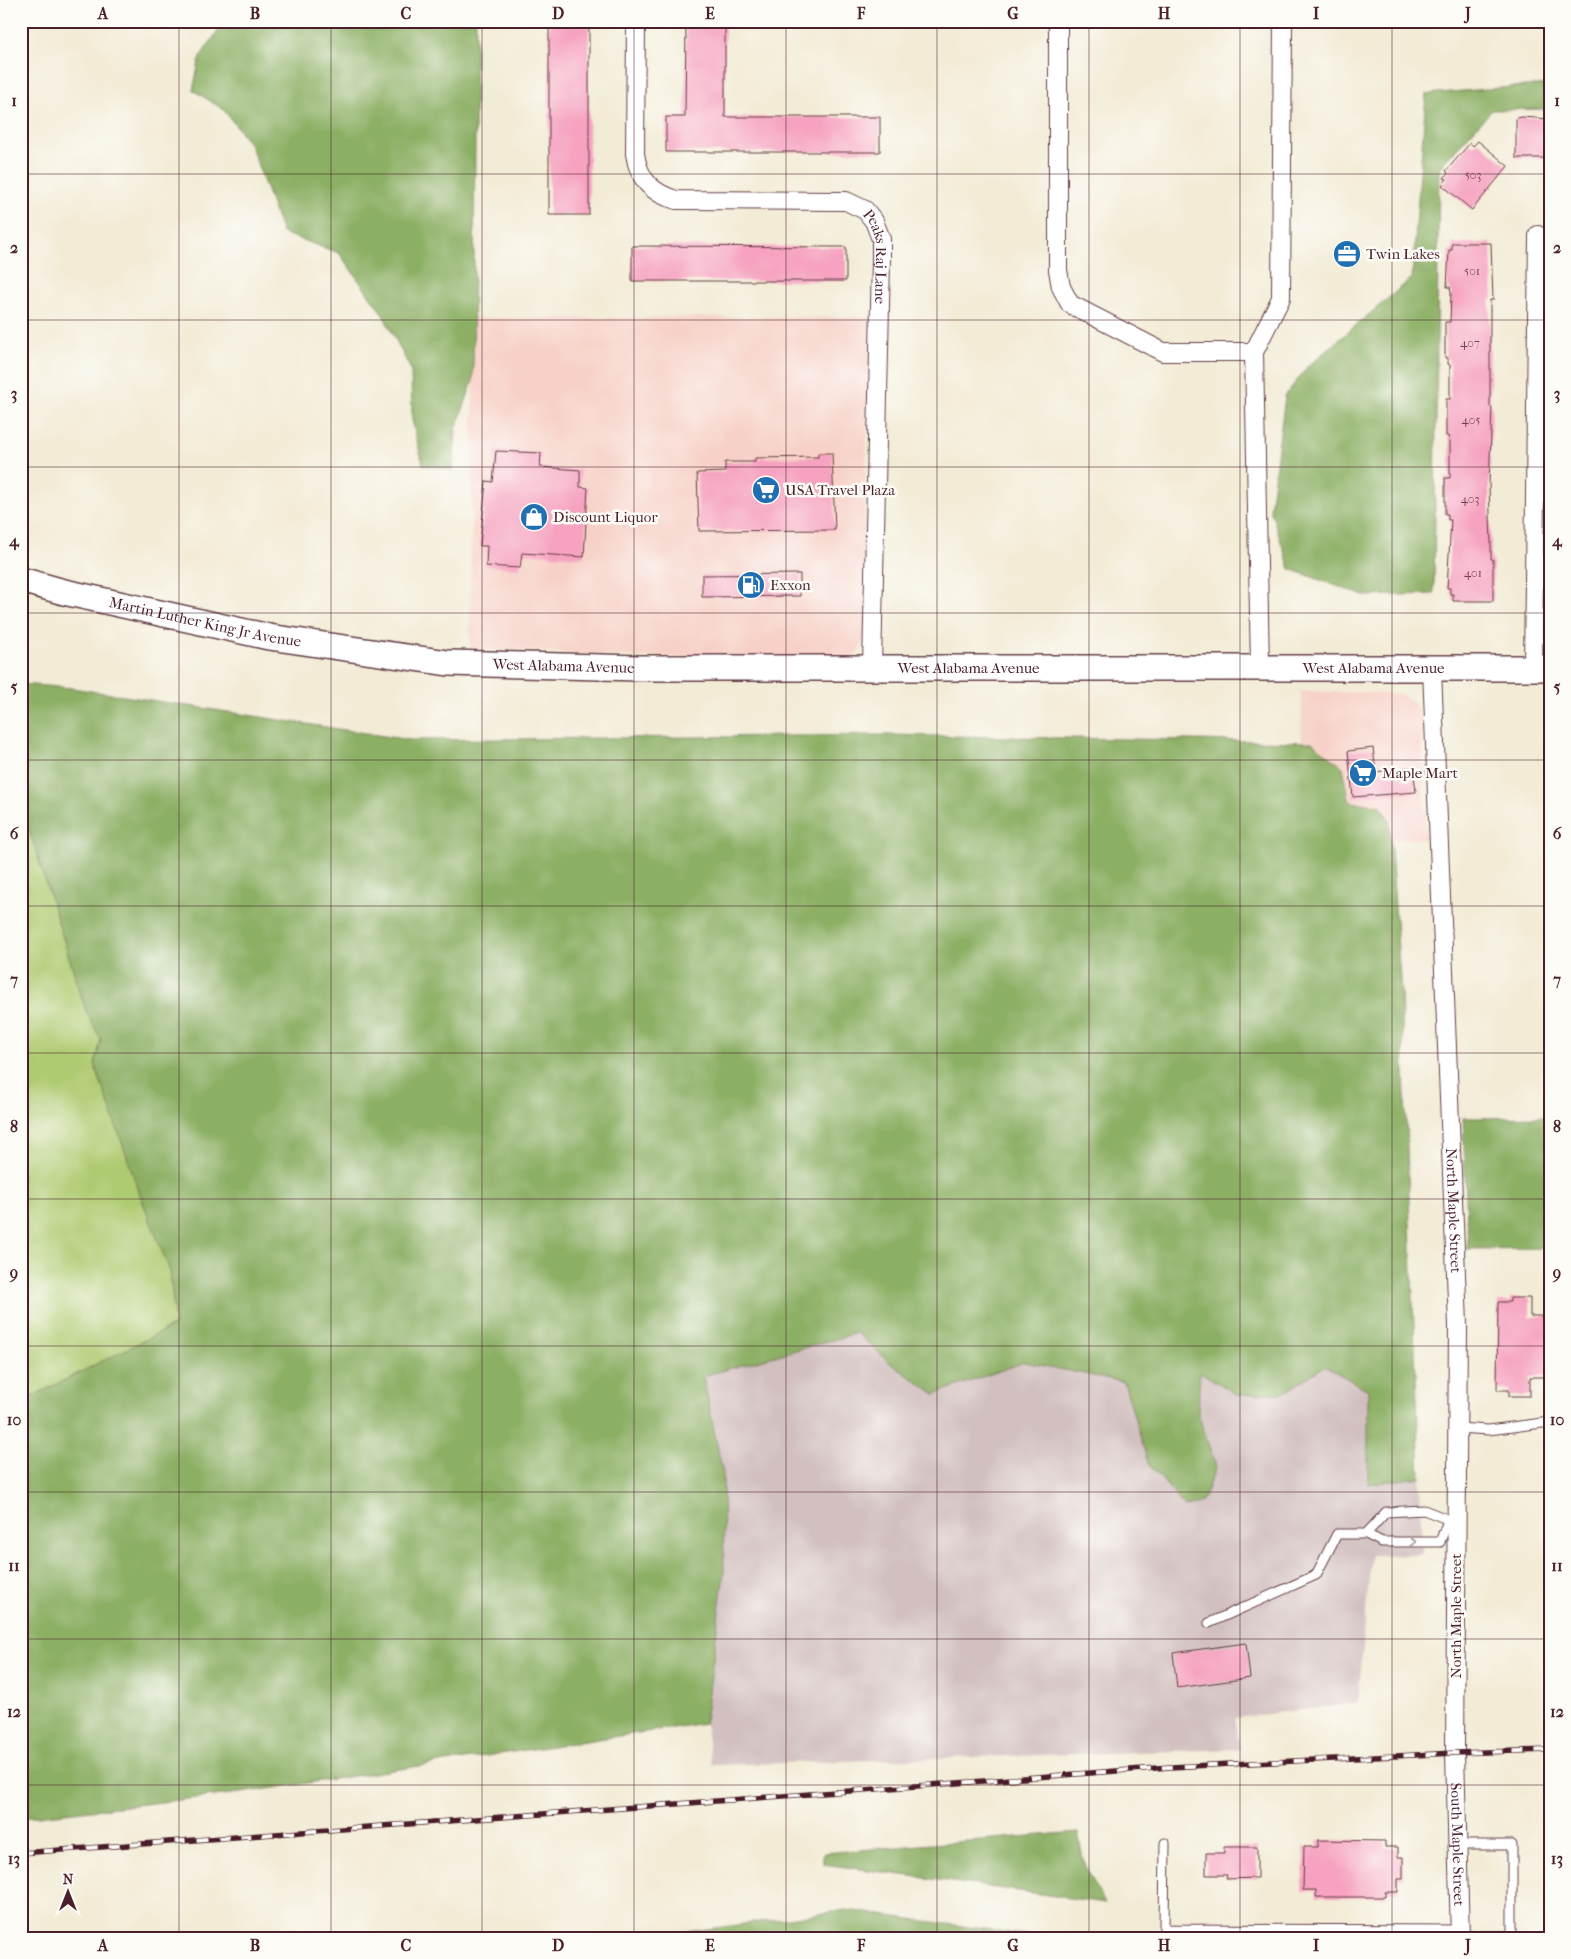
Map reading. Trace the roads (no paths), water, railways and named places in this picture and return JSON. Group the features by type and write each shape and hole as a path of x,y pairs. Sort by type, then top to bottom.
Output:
{"main road":[{"name":"Martin Luther King Jr Avenue","path":"21,580 73,594 233,630 389,654"},
{"name":"West Alabama Avenue","path":"389,654 448,663 640,668 1541,668"}],"street":[{"name":"Peaks Raj Lane","path":"636,21 635,154 637,166 647,185 657,192 676,200 838,199 865,210 878,229 881,239 881,279 872,667"},
{"path":"1058,21 1058,270 1061,287 1070,304 1163,352 1254,352"},
{"path":"1260,668 1254,352 1281,298 1283,21"},
{"path":"1538,235 1541,668"},
{"name":"North Maple Street","path":"1432,669 1458,1325 1457,1428 1452,1521 1455,1752"},
{"name":"South Maple Street","path":"1455,1752 1460,1935"}],"lane":[{"path":"1457,1428 1489,1430 1550,1422"},
{"path":"1208,1623 1316,1575 1337,1534 1366,1534 1382,1542 1440,1542 1452,1521 1424,1510 1386,1512 1366,1534"},
{"path":"1165,1843 1164,1929 1512,1936 1512,1845 1458,1846"}],"railway":[{"path":"21,1853 1170,1767 1550,1750"}],"place":[{"name":"Twin Lakes","path":"1347,254"},
{"name":"USA Travel Plaza","path":"766,490"},
{"name":"Discount Liquor","path":"534,517"},
{"name":"Exxon","path":"751,585"},
{"name":"Maple Mart","path":"1363,773"}]}
